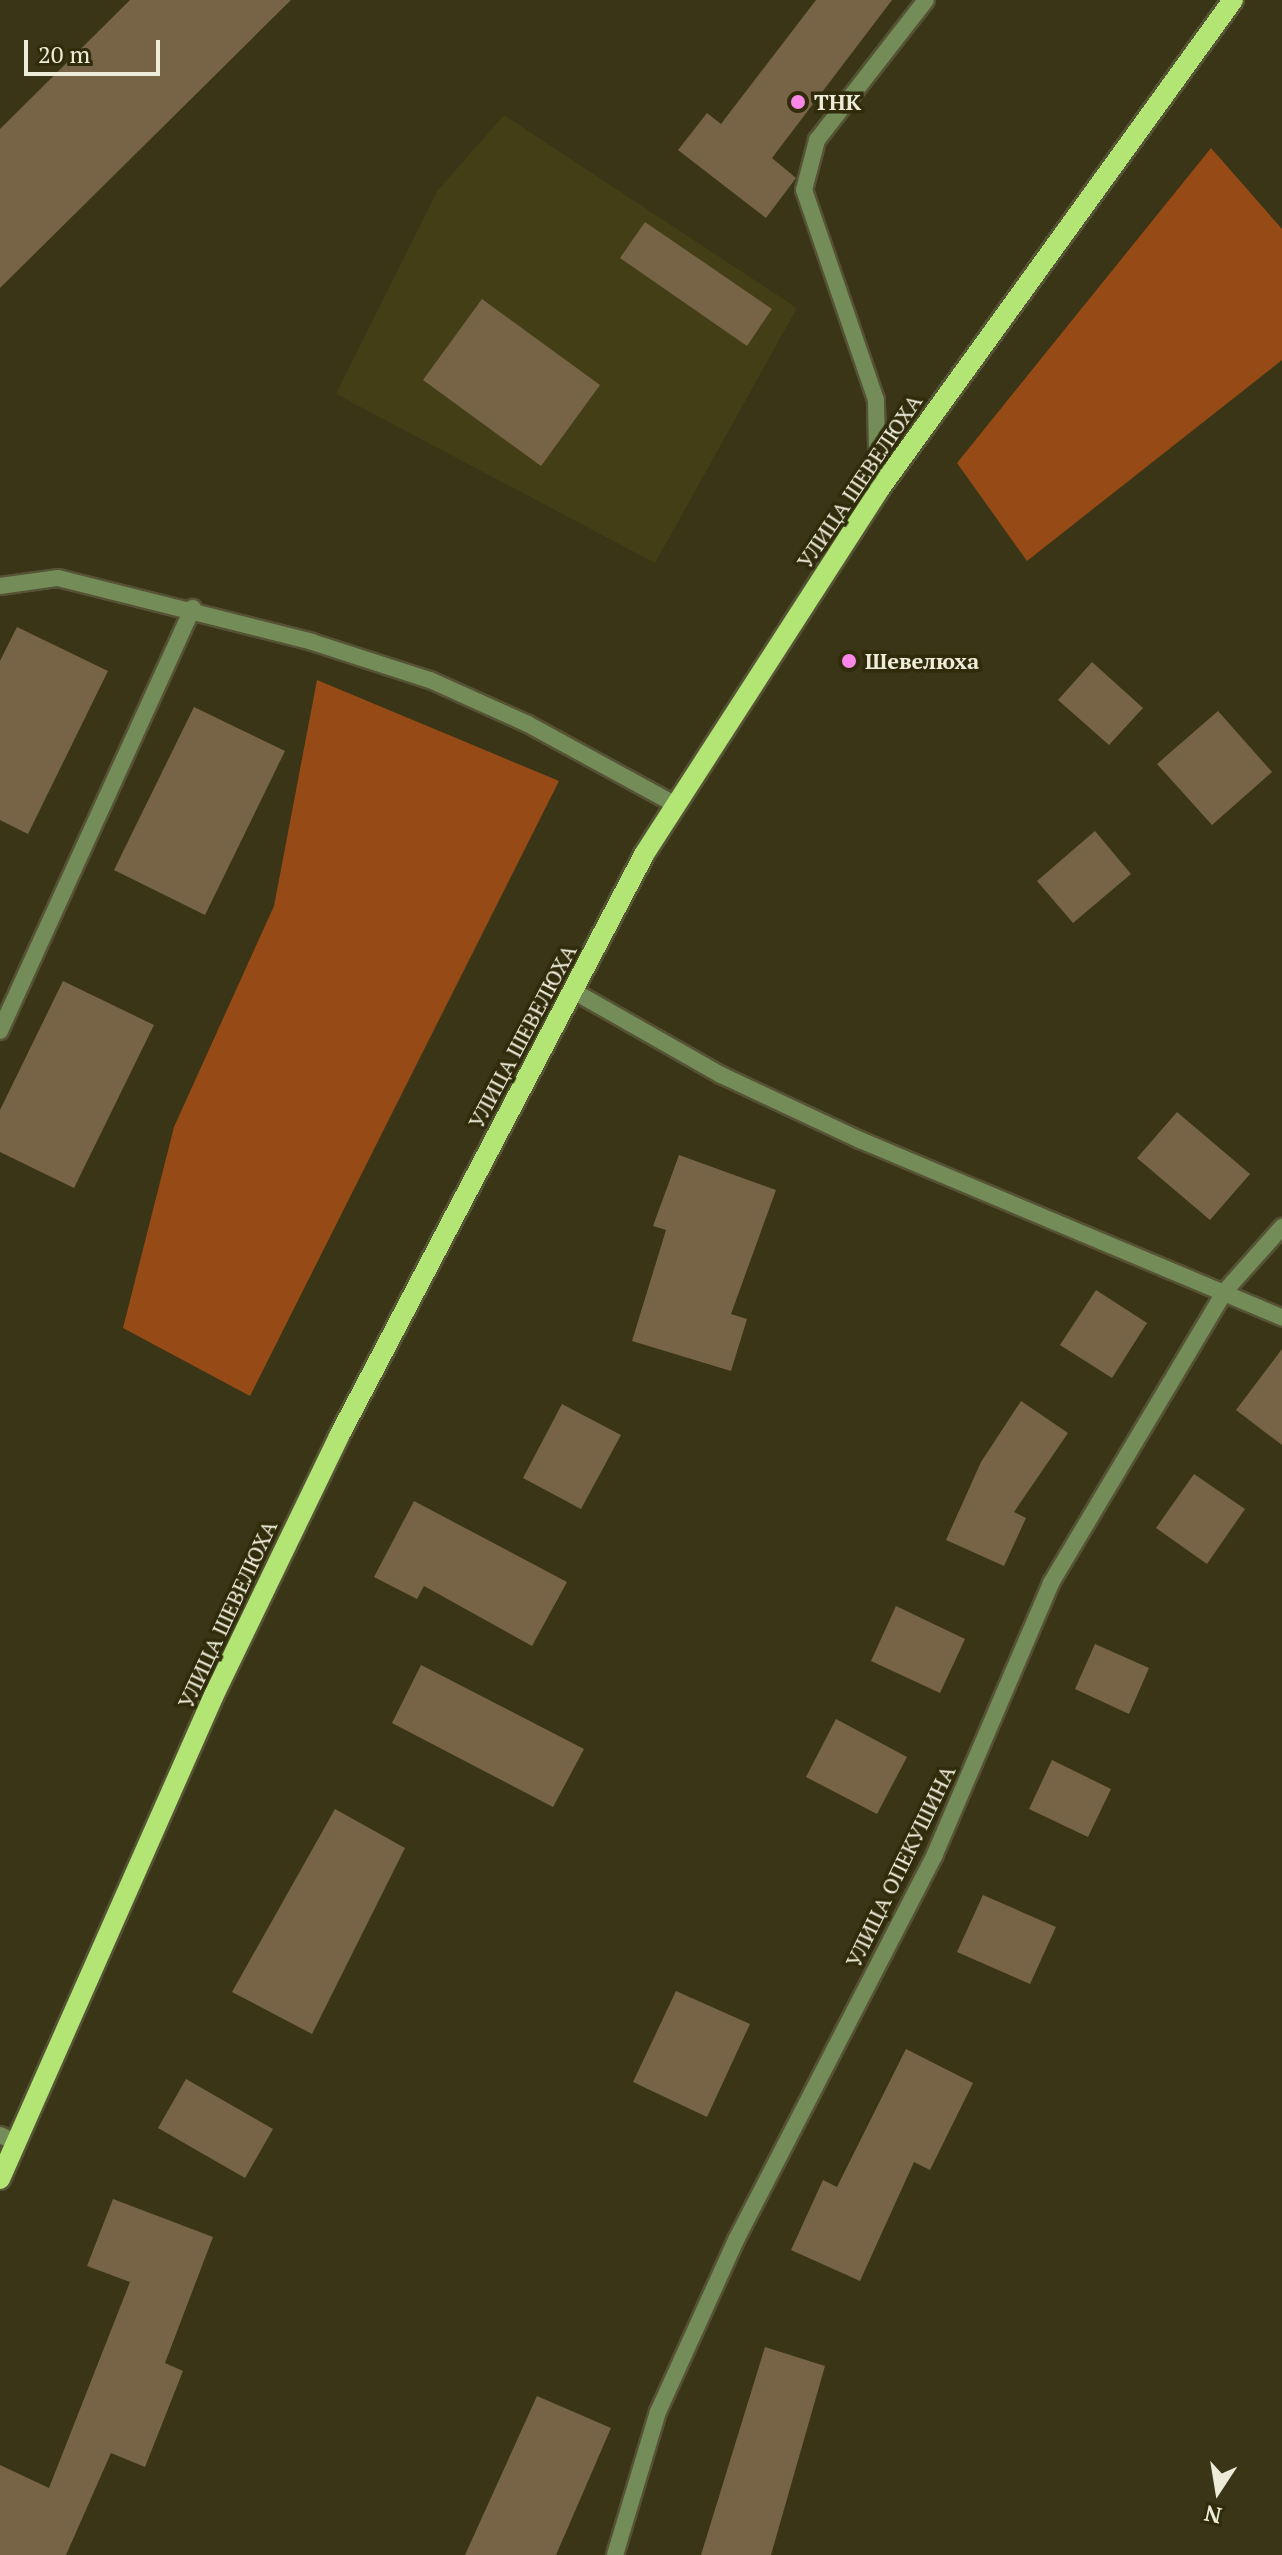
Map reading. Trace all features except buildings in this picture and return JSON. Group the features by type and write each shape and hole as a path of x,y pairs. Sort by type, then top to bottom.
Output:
{"main road":[{"name":"УЛИЦА ШЕВЕЛЮХА","path":"0,2179 8,2139 214,1695 339,1436 674,804 878,491 1233,0"}],"street":[{"path":"878,491 876,400 804,190 817,140 926,0"},
{"path":"0,586 58,578 193,608 430,680 674,804"},
{"path":"0,1031 193,608"},
{"path":"575,992 721,1075 860,1140 1282,1317"},
{"name":"УЛИЦА ОПЕКУШИНА","path":"615,2555 658,2412 736,2240 935,1854 1051,1583 1225,1291 1282,1227"}],"shaded area":[{"path":"504,115 797,308 655,563 336,394 438,190"},
{"path":"1211,148 1282,229 1282,360 1027,561 957,463"},
{"path":"317,680 559,781 250,1396 123,1328 174,1127 274,906"}],"place":[{"name":"ТНК","path":"798,102"},
{"name":"Шевелюха","path":"849,661"}]}
